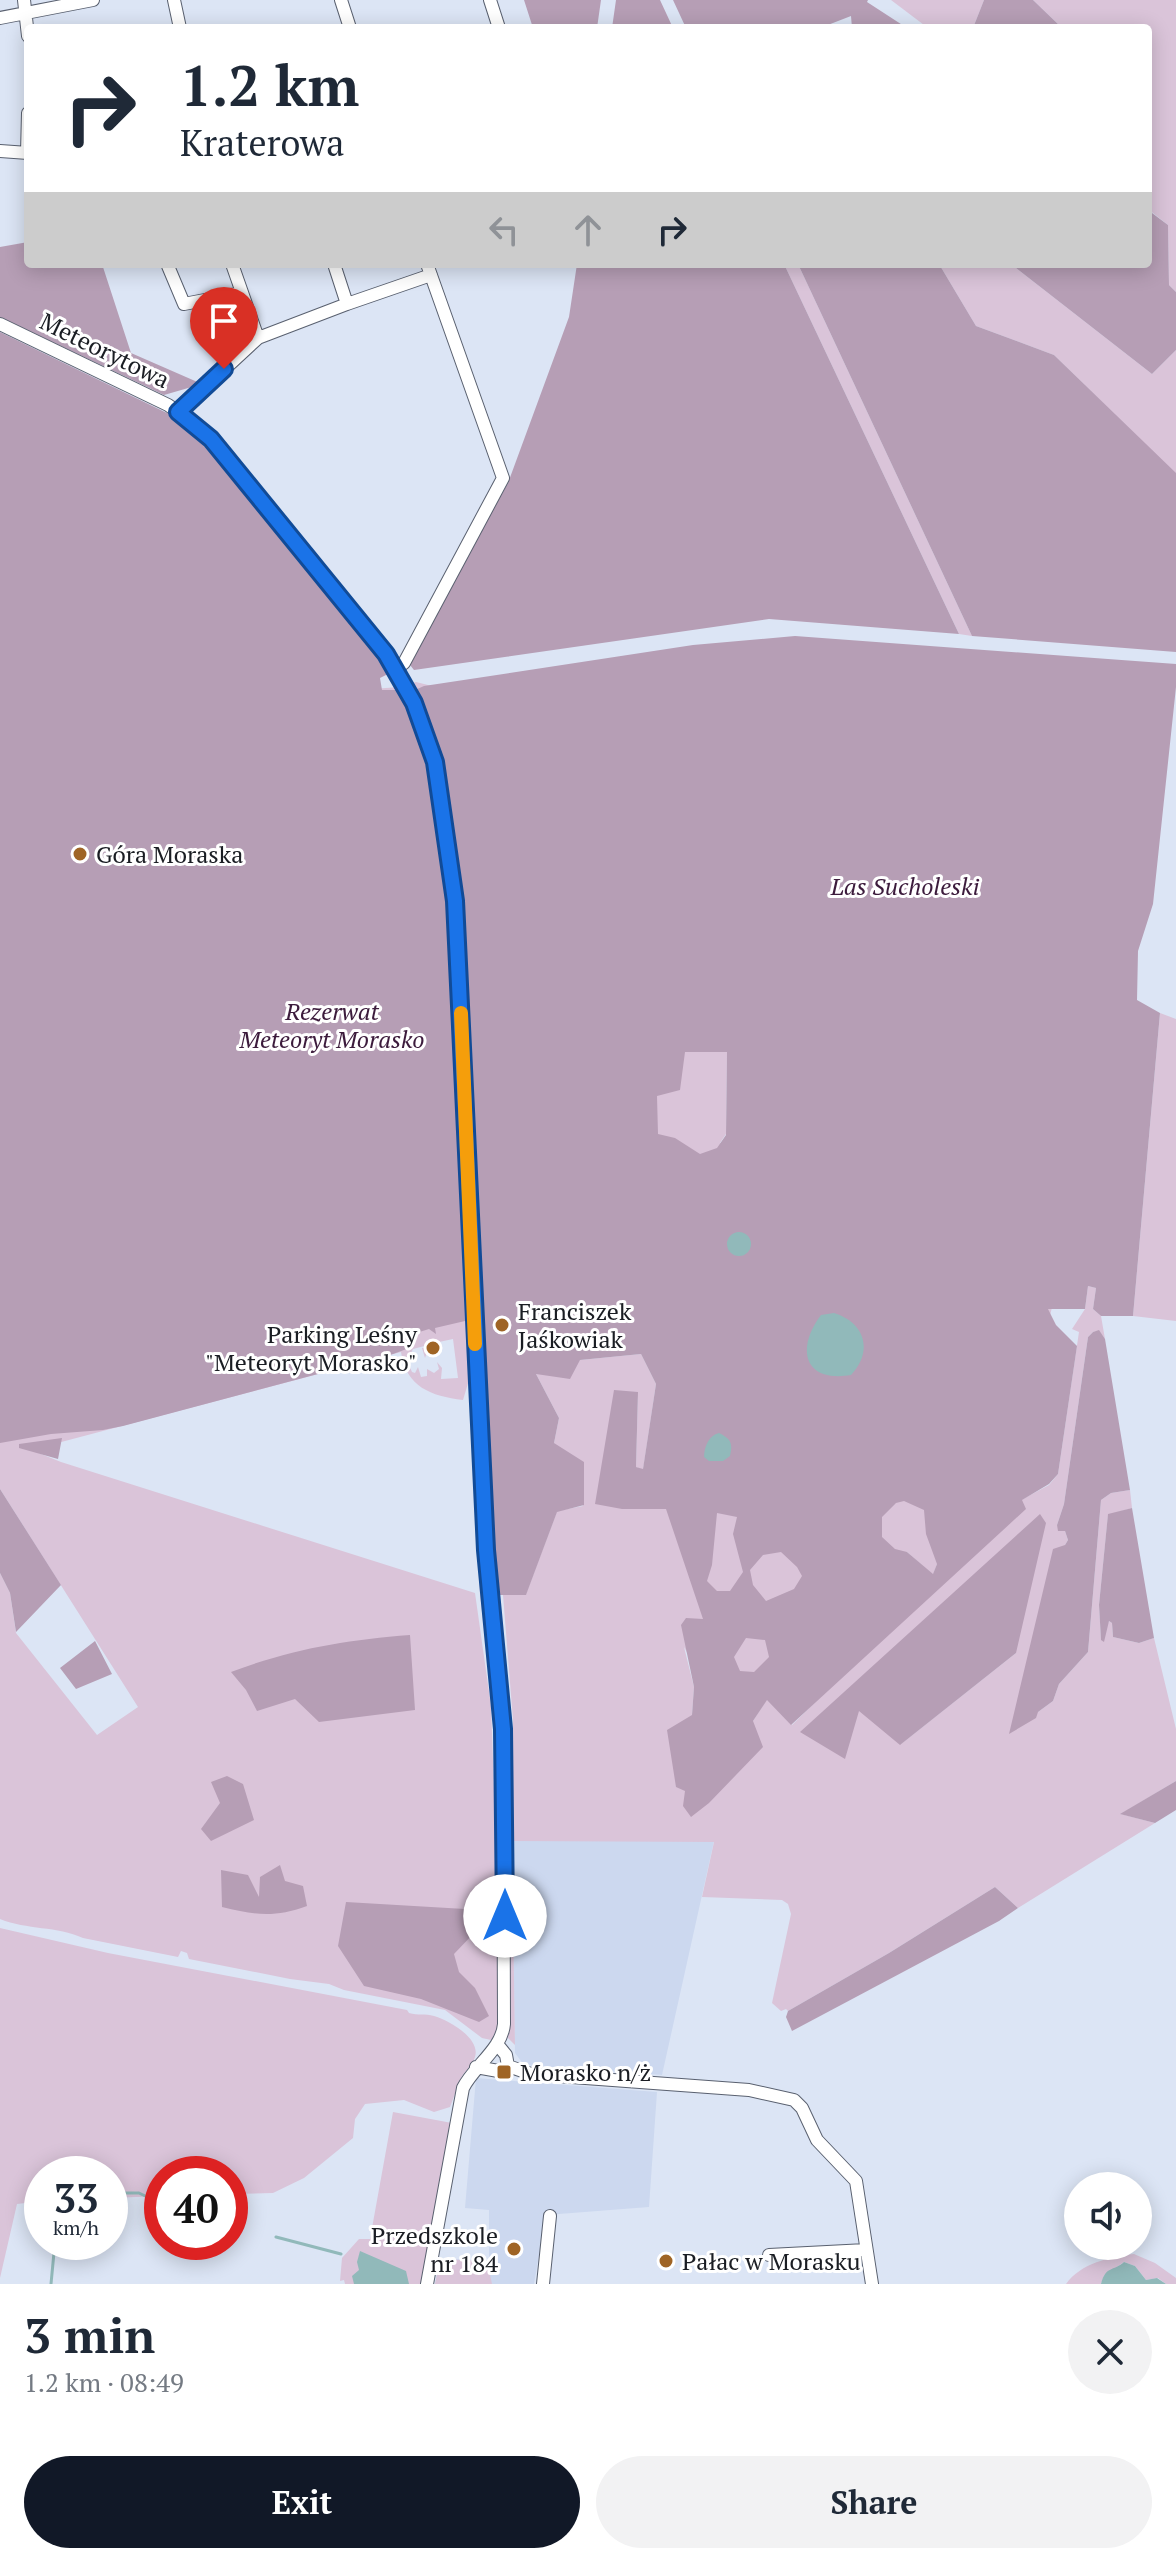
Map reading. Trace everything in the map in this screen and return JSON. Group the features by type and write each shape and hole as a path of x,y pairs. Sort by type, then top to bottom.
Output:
{"street":[{"path":"0,18 25,6 93,0"},
{"path":"174,0 179,24"},
{"path":"341,0 349,24"},
{"path":"490,0 498,24"},
{"path":"0,151 24,153"},
{"path":"169,268 184,304 241,293"},
{"path":"233,268 258,338"},
{"path":"335,268 347,304"},
{"path":"178,412 258,338 429,270 503,478 404,663 396,669"},
{"name":"Meteorytowa","path":"0,324 144,393 178,412 211,439 331,583 396,669 421,719 435,762 457,929 485,1534 503,1738 504,2024 497,2044"},
{"path":"427,2284 462,2092 476,2067 497,2044 506,2055 508,2066 504,2072 476,2067"},
{"path":"508,2066 531,2074 749,2090 799,2103 817,2140 856,2181 872,2284"},
{"path":"543,2284 550,2216"},
{"path":"769,2255 866,2250"}],"shaded area":[{"path":"739,1232 750,1239 751,1244 744,1255 739,1256 728,1249 727,1244 734,1233"},
{"path":"834,1313 853,1324 863,1339 862,1357 851,1375 823,1374 809,1360 808,1339 813,1327 821,1315"},
{"path":"719,1433 730,1442 730,1456 723,1461 709,1461 704,1457 706,1446 712,1436"},
{"path":"512,1841 714,1841 662,2075 524,2065 515,2053"},
{"path":"476,2078 657,2092 649,2207 546,2215 534,2284 435,2284 440,2259 489,2260 489,2210 465,2208"},
{"path":"360,2251 406,2271 409,2284 354,2284 352,2276 359,2270 357,2262"},
{"path":"1124,2262 1135,2266 1146,2280 1157,2278 1166,2284 1101,2284 1108,2271"}],"green space":[{"path":"524,0 601,0 598,24 532,24"},
{"path":"616,0 660,0 671,24 613,24"},
{"path":"673,0 868,0 901,24 852,24 851,16 830,24 684,24"},
{"path":"891,0 984,0 975,24 923,24"},
{"path":"984,0 1033,0 1058,24 975,24"},
{"path":"1033,0 1176,0 1176,292 1169,285 1168,225 1152,212 1152,24 1058,24"},
{"path":"1152,213 1168,225 1169,285 1176,292 1176,350 1152,374 1016,268 1152,268"},
{"path":"24,243 24,268 103,268 131,353 202,384 164,395 0,317 0,247"},
{"path":"576,268 786,268 959,634 769,619 414,670 410,665 444,596 508,483 569,317"},
{"path":"786,268 800,268 972,636 959,634"},
{"path":"800,268 941,268 976,326 1054,355 1176,473 1176,652 972,636"},
{"path":"941,268 1016,268 1152,374 1176,350 1176,474 1054,355 976,326"},
{"path":"0,332 171,415 207,445 386,665 390,673 380,678 382,690 402,690 412,710 431,771 451,922 470,1315 465,1321 435,1328 436,1334 429,1329 413,1334 412,1347 393,1354 123,1426 0,1443"},
{"name":"Las Sucholeski","path":"795,636 1176,664 1176,687 1153,904 1138,951 1137,1000 1160,1013 1133,1316 1101,1316 1093,1309 1096,1288 1088,1286 1085,1309 1048,1309 1056,1325 1077,1346 1058,1474 1049,1484 1022,1500 1026,1509 791,1725 767,1700 753,1721 763,1747 709,1803 691,1817 683,1806 685,1791 676,1787 667,1730 692,1715 694,1687 681,1625 686,1618 703,1619 666,1509 622,1509 595,1504 614,1390 638,1392 636,1467 643,1469 656,1384 641,1354 580,1360 570,1379 536,1374 559,1418 554,1443 584,1462 584,1505 557,1512 526,1595 496,1595 481,1324 473,1097 459,876 443,764 415,690 424,686 693,645","holes":["685,1052 727,1052 726,1135 717,1148 700,1154 675,1138 658,1134 657,1096 680,1090","904,1501 924,1510 926,1534 937,1564 933,1574 907,1552 895,1549 882,1537 882,1517 896,1503","717,1513 737,1517 733,1534 743,1572 730,1591 717,1591 707,1581 712,1565","781,1552 802,1576 794,1589 766,1601 753,1585 750,1570 763,1555","746,1638 765,1640 769,1657 754,1672 740,1671 734,1657"]},
{"name":"Rezerwat Meteoryt Morasko","path":"416,682 771,771 1054,1299 1021,1436 937,1564 933,1575 907,1552 718,1708 684,1647 694,1687 692,1715 753,1721 767,1699 792,1725 1021,1500 1049,1485 1058,1474 1079,1332 1072,1329 1085,1309 1088,1286 1096,1288 1093,1309 1101,1316 1105,1339 1099,1331 1088,1337 1064,1504 1057,1525 1065,1531 1068,1540 1038,1712 1053,1701 1059,1684 1088,1652 1101,1500 1111,1493 1130,1490 1132,1508 1108,1515 1099,1605 1101,1639 1109,1621 1112,1623 1113,1637 1139,1643 1154,1638 1176,1729 1176,1781 1121,1814 1155,1823 1018,1908 995,1887 788,2011 781,2011 772,2003 791,1914 788,1904 782,1900 702,1897 714,1842 512,1841 515,2045 498,2028 491,2040 482,2038 445,2010 344,1990 329,1984 189,1959 187,1953 181,1951 178,1957 0,1919 0,1573 10,1593 16,1633 97,1735 138,1707 0,1489 0,747 214,700 400,687","holes":["733,1043 735,1143 720,1143 726,1134 727,1052 692,1052","477,1332 687,1338 666,1509 622,1509 638,1392 636,1467 643,1470 656,1384 641,1354 580,1360 536,1374 559,1418 554,1443 583,1506 557,1511 526,1594 503,1595 513,1720 512,1809 510,1728 496,1594 483,1345 468,1335","453,1339 458,1378 441,1379 442,1368 437,1362 439,1369 434,1373 427,1369 427,1376 421,1377 418,1367 415,1373 412,1372 407,1361 413,1349 436,1343 435,1347 422,1348 425,1358 431,1349 435,1351 439,1342","401,1352 408,1374 414,1382 431,1392 463,1400 469,1380 480,1594 495,1726 496,1844 491,1706 475,1593 31,1450","1016,1653 901,1744 859,1710"]},
{"path":"1160,1013 1176,1019 1176,1321 1133,1316"},
{"path":"1099,1330 1105,1339 1130,1490 1111,1493 1101,1500 1088,1652 1059,1684 1053,1701 1038,1712 1036,1718 1009,1734 1053,1549 1065,1545 1068,1540 1065,1531 1058,1531 1057,1525 1064,1504 1088,1337"},
{"path":"62,1438 58,1459 19,1448 19,1444"},
{"path":"0,1489 61,1585 16,1632 10,1593 0,1573"},
{"path":"1132,1508 1154,1638 1139,1643 1113,1637 1112,1623 1109,1621 1104,1642 1101,1640 1099,1605 1108,1514"},
{"path":"1040,1514 1046,1523 1016,1653 900,1745 859,1711 845,1759 800,1732"},
{"path":"410,1635 415,1710 319,1722 295,1699 257,1711 246,1690 231,1672 319,1647"},
{"path":"95,1641 112,1674 76,1689 60,1668"},
{"path":"227,1776 243,1784 254,1820 211,1841 201,1829 220,1803 211,1782"},
{"path":"1176,1781 1176,1810 1155,1823 1120,1814"},
{"path":"280,1865 285,1881 303,1886 307,1906 264,1914 222,1907 221,1870 248,1875 259,1897 260,1877"},
{"path":"995,1887 1018,1908 792,2031 786,2017 788,2011"},
{"path":"346,1902 482,1910 476,1931 454,1954 459,1972 475,1988 489,2016 479,2022 421,1999 364,1986 338,1946"},
{"path":"0,1928 108,1953 434,2016 455,2026 473,2043 475,2057 461,2078 450,2107 434,2112 404,2100 365,2104 355,2119 353,2138 304,2178 273,2193 248,2194 248,2156 144,2156 144,2197 128,2197 128,2156 24,2156 24,2203 17,2204 0,2278"},
{"path":"393,2112 452,2123 423,2284 345,2284 344,2280 340,2281 342,2258 359,2239 370,2239"},
{"path":"440,2259 487,2261 492,2284 435,2284"},
{"path":"1103,2260 1148,2260 1176,2278 1176,2284 1166,2284 1158,2278 1146,2280 1135,2266 1124,2262 1104,2276 1101,2284 1066,2284 1088,2266"}],"waterway":[{"path":"128,2193 144,2195"},
{"path":"276,2237 341,2254"},
{"path":"51,2284 53,2260"}],"slow traffic":[{"path":"461,1013 475,1344"}],"place":[{"name":"Góra Moraska","path":"80,854"},
{"name":"Franciszek Jaśkowiak","path":"502,1325"},
{"name":"Parking Leśny \"Meteoryt Morasko\"","path":"433,1348"},
{"name":"Morasko n/ż","path":"504,2072"},
{"name":"Przedszkole nr 184","path":"514,2249"},
{"name":"Pałac w Morasku","path":"666,2261"}],"route":[{"path":"224,369 178,412 211,439 386,654 406,686 421,719 438,778 458,943 484,1522 503,1729 505,1916"}]}
